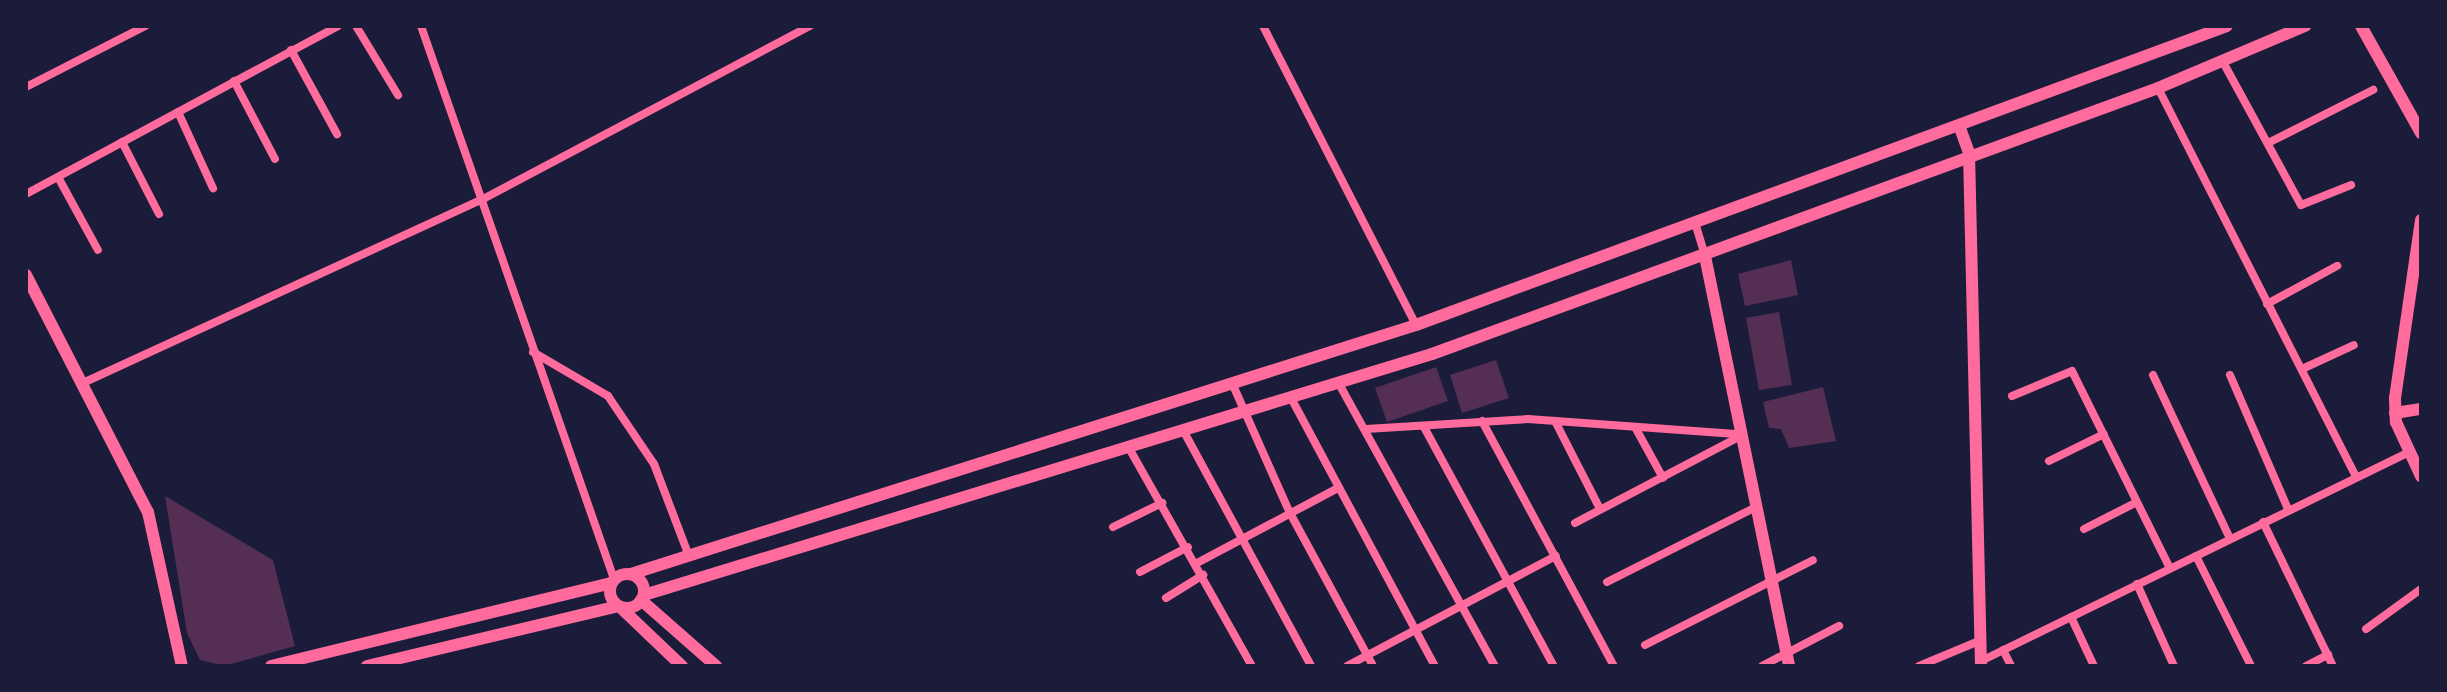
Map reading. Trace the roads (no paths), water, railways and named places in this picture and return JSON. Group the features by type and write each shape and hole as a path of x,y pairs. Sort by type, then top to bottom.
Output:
{"street":[{"path":"26,87 145,26"},
{"path":"26,194 338,26"},
{"path":"356,26 398,95"},
{"path":"421,26 485,198 532,352 619,606 682,666"},
{"path":"85,382 485,198 810,26"},
{"path":"1263,26 1416,325"},
{"path":"271,666 612,581 1416,325 1696,226 2227,26"},
{"path":"367,666 619,606 1338,382 1705,256 1969,153 2158,88 2305,26"},
{"path":"2361,26 2421,133"},
{"path":"291,50 337,134"},
{"path":"2223,62 2301,205 2351,185"},
{"path":"234,81 275,159"},
{"path":"2158,88 2356,476"},
{"path":"2268,143 2373,90"},
{"path":"178,112 213,188"},
{"path":"1960,128 1969,153 1981,664 2003,650 2407,453"},
{"path":"122,142 159,214"},
{"path":"58,177 98,250"},
{"path":"2421,220 2395,413 2407,453 2421,476"},
{"path":"1696,226 1705,256 1739,436 1773,579 1788,659"},
{"path":"2267,304 2337,266"},
{"path":"26,275 85,382 148,512 182,666"},
{"path":"2302,369 2354,345"},
{"path":"532,352 608,396 654,464 689,556"},
{"path":"2012,396 2072,371 2170,568"},
{"path":"2153,375 2230,539"},
{"path":"2230,375 2288,509"},
{"path":"1338,382 1495,666"},
{"path":"1232,383 1241,412 1290,513 1373,666"},
{"path":"1290,396 1435,666"},
{"path":"2395,413 2421,409"},
{"path":"1366,429 1482,421 1555,421 1739,436"},
{"path":"1482,421 1614,666"},
{"path":"1555,421 1600,509"},
{"path":"1424,427 1554,666"},
{"path":"1635,427 1663,478"},
{"path":"1183,430 1311,666"},
{"path":"2049,461 2104,434"},
{"path":"1575,523 1739,436"},
{"path":"1129,448 1188,547 1252,666"},
{"path":"1197,563 1338,488"},
{"path":"2084,529 2137,502"},
{"path":"1113,527 1162,503"},
{"path":"1607,582 1756,507"},
{"path":"2263,522 2333,666"},
{"path":"1140,572 1188,547"},
{"path":"1347,666 1556,556"},
{"path":"2196,556 2251,666"},
{"path":"1645,645 1813,560"},
{"path":"631,574 643,597 716,666"},
{"path":"1166,598 1203,575"},
{"path":"2137,584 2174,666"},
{"path":"2366,629 2421,589"},
{"path":"2071,617 2094,666"},
{"path":"1762,666 1788,659 1839,626"},
{"path":"1919,666 1979,641"},
{"path":"2003,650 2011,666"},
{"path":"2306,666 2328,655"}]}
